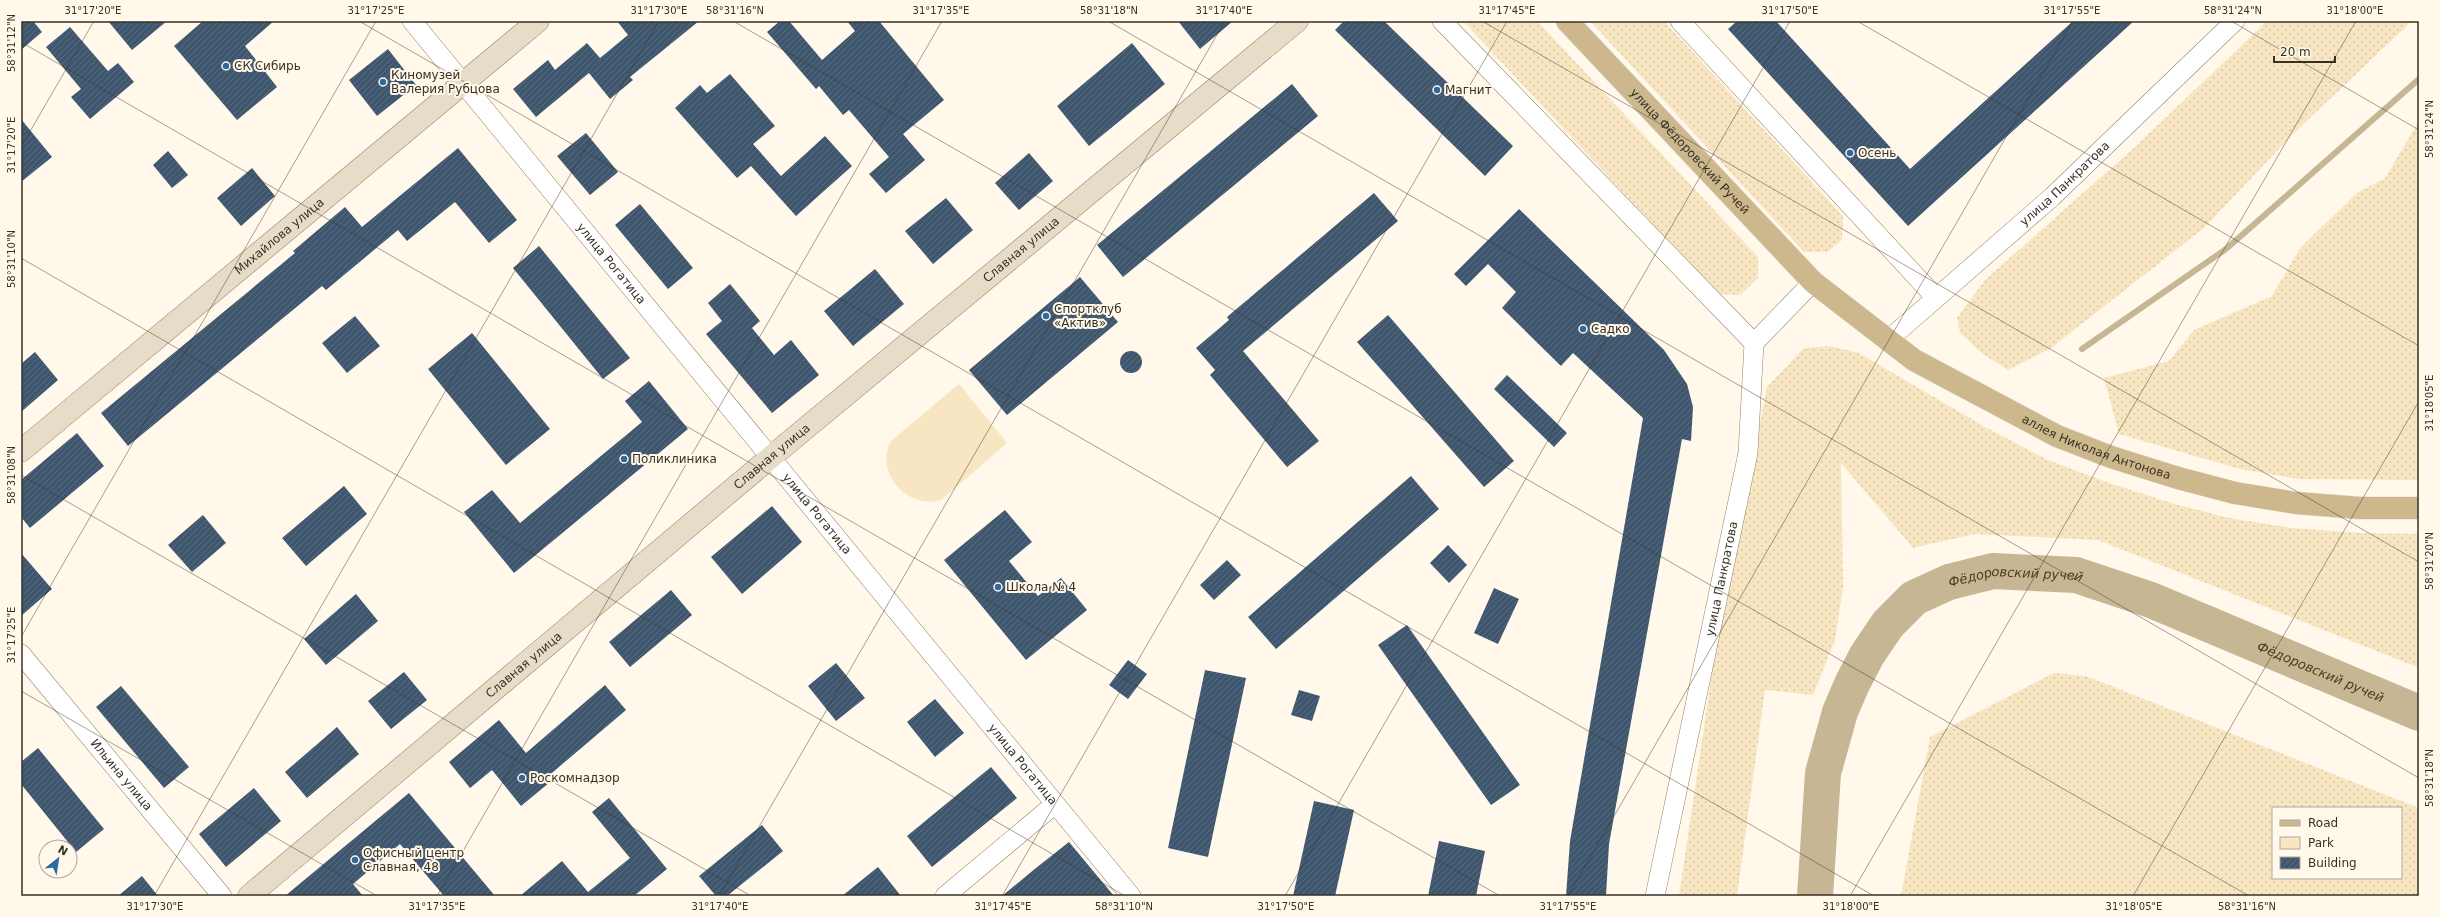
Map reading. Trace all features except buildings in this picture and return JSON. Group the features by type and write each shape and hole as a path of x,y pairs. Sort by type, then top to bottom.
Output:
{"main road":[{"name":"улица Фёдоровский Ручей","path":"1567,21 1813,282"},
{"name":"аллея Николая Антонова","path":"1813,282 1914,360 2057,436 2111,457 2170,476 2235,492 2296,502 2360,508 2419,508"}],"street":[{"name":"улица Рогатица","path":"412,21 1131,896"},
{"name":"Михайлова улица","path":"21,451 538,21"},
{"name":"Славная улица","path":"250,896 771,457 1297,21"},
{"path":"1442,21 1754,343 1813,282"},
{"path":"1680,21 1936,298"},
{"name":"улица Панкратова","path":"1888,340 2052,197 2235,21"},
{"name":"улица Панкратова","path":"1655,896 1748,453 1754,343"},
{"name":"Ильина улица","path":"21,654 222,896"},
{"path":"945,896 1056,804"}],"green space":[{"path":"1463,21 1537,21 1758,257 1758,278 1740,295 1718,294"},
{"path":"1590,21 1664,21 1843,216 1842,240 1827,252 1804,252"},
{"path":"2267,21 2412,21 2293,134 2204,228 2051,348 2008,370 1983,354 1960,333 1957,318 1985,280 2136,146"},
{"path":"2419,121 2419,480 2299,479 2240,469 2119,434 2104,378 2169,361 2194,330 2272,296 2300,248 2357,193 2385,178"},
{"path":"1830,346 1859,353 1985,427 2046,459 2103,481 2171,503 2229,518 2293,528 2359,533 2419,534 2419,668 2098,540 1975,534 1913,548 1841,463 1843,588 1835,640 1813,695 1765,690 1737,896 1679,896 1720,620 1767,387 1804,348"},
{"path":"959,384 1007,443 941,500 929,502 917,500 906,494 897,486 891,476 887,465 887,453 891,441"},
{"path":"2054,673 2086,676 2419,808 2419,896 1901,896 1930,737"}],"waterway":[{"path":"2082,349 2226,249 2419,79"},
{"name":"Фёдоровский ручей","path":"1815,896 1823,773 1840,712 1867,655 1888,624 1914,598 1949,582 1993,571 2076,575 2151,600 2419,713"}],"place":[{"name":"СК Сибирь","path":"226,66"},
{"name":"Киномузей Валерия Рубцова","path":"383,82"},
{"name":"Магнит","path":"1437,90"},
{"name":"Осень","path":"1850,153"},
{"name":"Спортклуб «Актив»","path":"1046,316"},
{"name":"Садко","path":"1583,329"},
{"name":"Поликлиника","path":"624,459"},
{"name":"Школа № 4","path":"998,587"},
{"name":"Роскомнадзор","path":"522,778"},
{"name":"Офисный центр Славная, 48","path":"355,860"}]}
